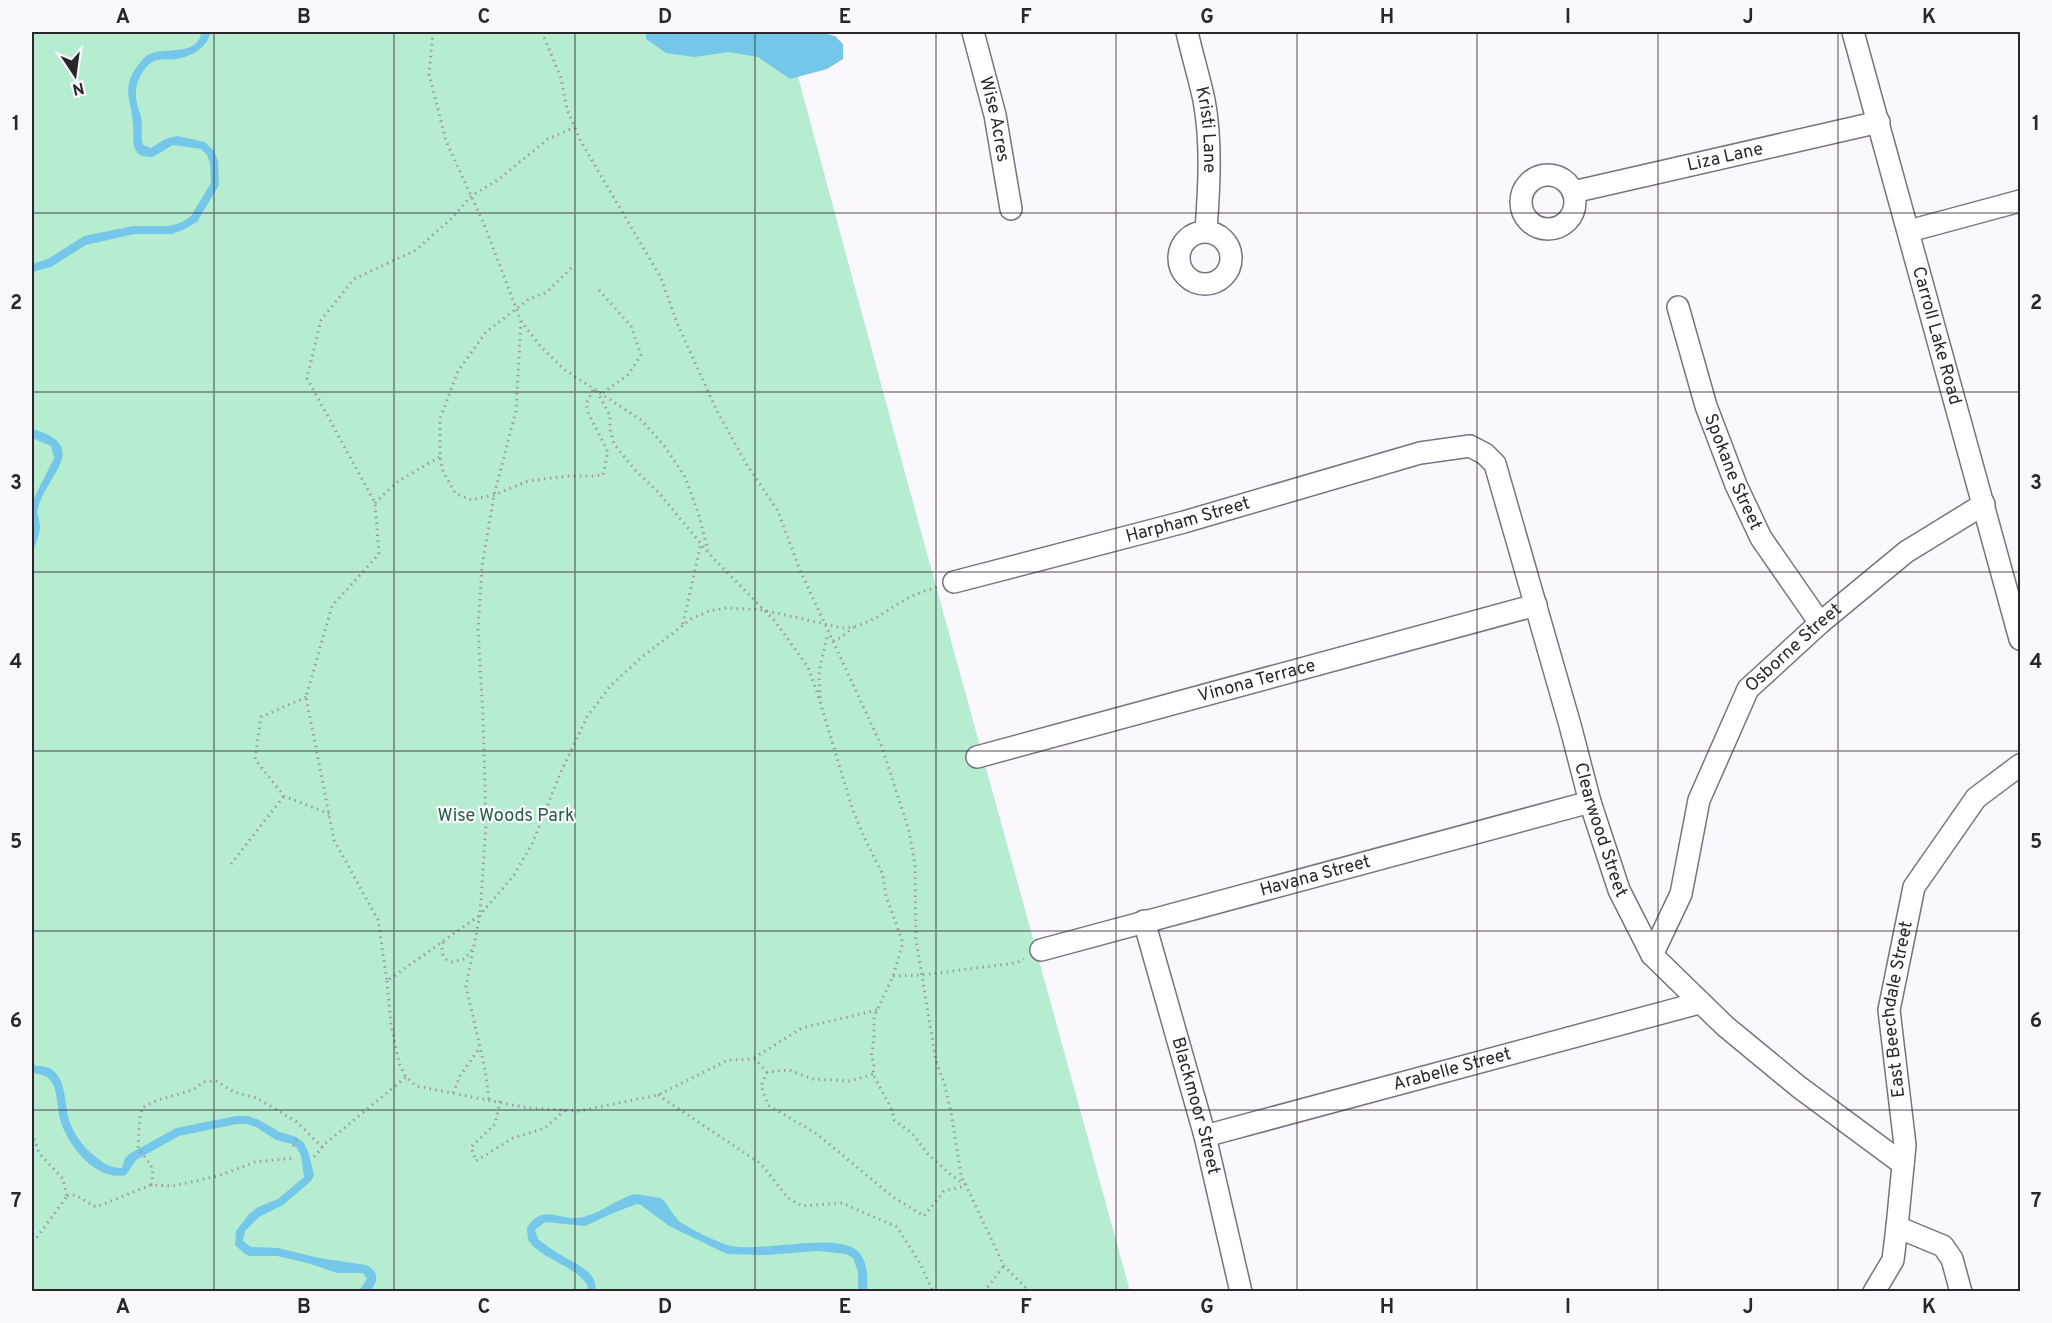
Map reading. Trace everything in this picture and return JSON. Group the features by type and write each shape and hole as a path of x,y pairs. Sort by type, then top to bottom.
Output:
{"street":[{"name":"Wise Acres","path":"973,32 995,115 1011,209"},
{"name":"Kristi Lane","path":"1187,32 1204,101 1208,141 1210,181 1206,231"},
{"name":"Carroll Lake Road","path":"1853,32 1910,231 2020,639"},
{"name":"Liza Lane","path":"1572,192 1879,122"},
{"path":"1910,231 2020,201"},
{"name":"Spokane Street","path":"1678,307 1706,406 1737,485 1761,538 1820,622"},
{"name":"Clearwood Street","path":"1420,453 1470,446 1485,454 1495,464 1590,802 1619,890 1652,955 1699,1003 1799,1087 1903,1164"},
{"name":"Harpham Street","path":"954,582 1184,522 1420,453"},
{"name":"Osborne Street","path":"1652,955 1682,894 1699,800 1748,689 1820,622 1906,552 1984,504"},
{"name":"Vinona Terrace","path":"977,757 1536,605"},
{"name":"East Beechdale Street","path":"1874,1292 1893,1260 1897,1227 1905,1145 1889,1010 1914,887 1976,798 2020,765"},
{"name":"Havana Street","path":"1041,950 1590,802"},
{"name":"Blackmoor Street","path":"1143,921 1205,1136 1241,1292"},
{"name":"Arabelle Street","path":"1205,1136 1699,1003"},
{"path":"1897,1227 1943,1246 1952,1259 1961,1292"}],"path":[{"path":"433,32 429,74 446,141 484,224 521,321 541,347 565,370 640,420 663,444 684,475 698,512 708,551"},
{"path":"542,32 561,78 567,110 575,127 661,278 677,323 717,411 747,465 778,511 800,568 882,747 909,831 915,865 916,940 936,1061 945,1086 961,1175 1004,1266 1030,1292"},
{"path":"575,127 548,139 499,179 471,196 452,218 416,250 354,279 321,320 307,378 375,503 378,554 332,606 306,697 333,840 378,920 391,1025 399,1063 406,1077 416,1086 528,1108 579,1111 658,1095 728,1060 753,1059 802,1028 877,1010"},
{"path":"571,268 547,292 530,298 486,332 458,371 440,419 442,469 455,493 471,500 494,495 528,481 567,476 603,475 608,452 589,415 586,404 597,391 628,375 641,355 631,326 599,290"},
{"path":"489,1099 485,1069 466,986 480,915 486,824 478,630 482,566 494,495 516,411 521,321"},
{"path":"597,391 610,416 610,429 614,444 708,551 775,621 808,667 852,808 883,875 886,896 903,943 893,976 874,1017 871,1057 874,1062 873,1074 888,1102 894,1120 912,1133 928,1154 951,1176 966,1185"},
{"path":"375,503 396,483 440,456"},
{"path":"682,626 701,543"},
{"path":"833,641 854,627 879,617 913,596 954,582"},
{"path":"387,981 480,915 514,875 532,843 586,717 611,685 682,626 709,612 727,608 763,610 842,628 854,627"},
{"path":"820,702 819,671 829,632"},
{"path":"306,697 261,717 255,759 284,796 328,814"},
{"path":"231,864 284,796"},
{"path":"443,942 444,957 451,962 465,959 476,941"},
{"path":"893,976 922,975 1016,963 1041,950"},
{"path":"453,1093 460,1076 480,1047"},
{"path":"753,1059 767,1072 789,1070 813,1079 850,1081 873,1074"},
{"path":"767,1072 761,1086 768,1105 817,1134 893,1197 924,1216 944,1191 966,1185"},
{"path":"314,1157 406,1077"},
{"path":"151,1185 154,1175 151,1164 138,1149 140,1115 143,1107 193,1090 203,1082 216,1081 234,1092 257,1098 297,1122 322,1148"},
{"path":"658,1095 761,1164 788,1197 802,1206 842,1203 897,1227 920,1263 933,1292"},
{"path":"500,1101 495,1124 471,1147 476,1161 513,1138 545,1128 564,1110"},
{"path":"32,1133 39,1153 63,1179 67,1196"},
{"path":"293,1146 298,1137"},
{"path":"32,1240 35,1240 67,1196 75,1195 96,1206 151,1185 173,1186 218,1176 255,1162 294,1158"},
{"path":"984,1292 989,1289 1004,1266"}],"green space":[{"name":"Wise Woods Park","path":"32,32 786,32 1130,1291 32,1291"}],"water":[{"path":"201,32 210,32 203,47 182,58 153,62 145,69 136,89 142,121 143,145 151,148 165,139 177,136 205,142 214,151 218,161 219,185 197,222 172,234 134,234 86,245 51,267 32,272 32,264 48,259 84,236 133,226 170,226 191,216 211,183 210,163 207,155 201,149 173,145 153,157 140,155 134,147 128,86 134,71 146,56 195,45"},
{"path":"646,32 820,32 835,36 843,44 843,59 827,69 790,79 758,57 729,52 694,57 666,53 646,39"},
{"path":"32,429 50,436 60,444 63,453 56,473 38,508 40,529 32,553 32,502 54,458 51,446 32,438"},
{"path":"32,1065 49,1068 58,1076 63,1087 71,1126 92,1153 111,1166 122,1168 125,1158 131,1153 176,1128 236,1116 248,1116 280,1132 296,1137 304,1143 309,1154 314,1175 311,1181 283,1205 259,1217 245,1231 243,1241 251,1247 278,1248 319,1258 366,1265 375,1273 376,1280 373,1287 370,1291 359,1291 367,1279 363,1273 337,1273 277,1256 249,1256 235,1245 236,1231 249,1214 258,1207 278,1199 304,1177 301,1156 292,1144 276,1140 256,1127 237,1124 179,1136 136,1160 126,1175 115,1176 104,1173 84,1159 69,1140 60,1119 56,1092 52,1083 41,1074 32,1073"},
{"path":"634,1194 661,1198 682,1223 703,1235 731,1246 760,1247 830,1243 855,1249 865,1263 867,1291 858,1291 858,1272 853,1258 846,1254 818,1251 767,1255 727,1254 669,1226 637,1204 585,1226 545,1222 535,1230 538,1239 590,1274 595,1284 595,1291 586,1291 588,1286 575,1272 542,1253 528,1240 527,1228 533,1220 540,1216 546,1214 583,1217"}]}
